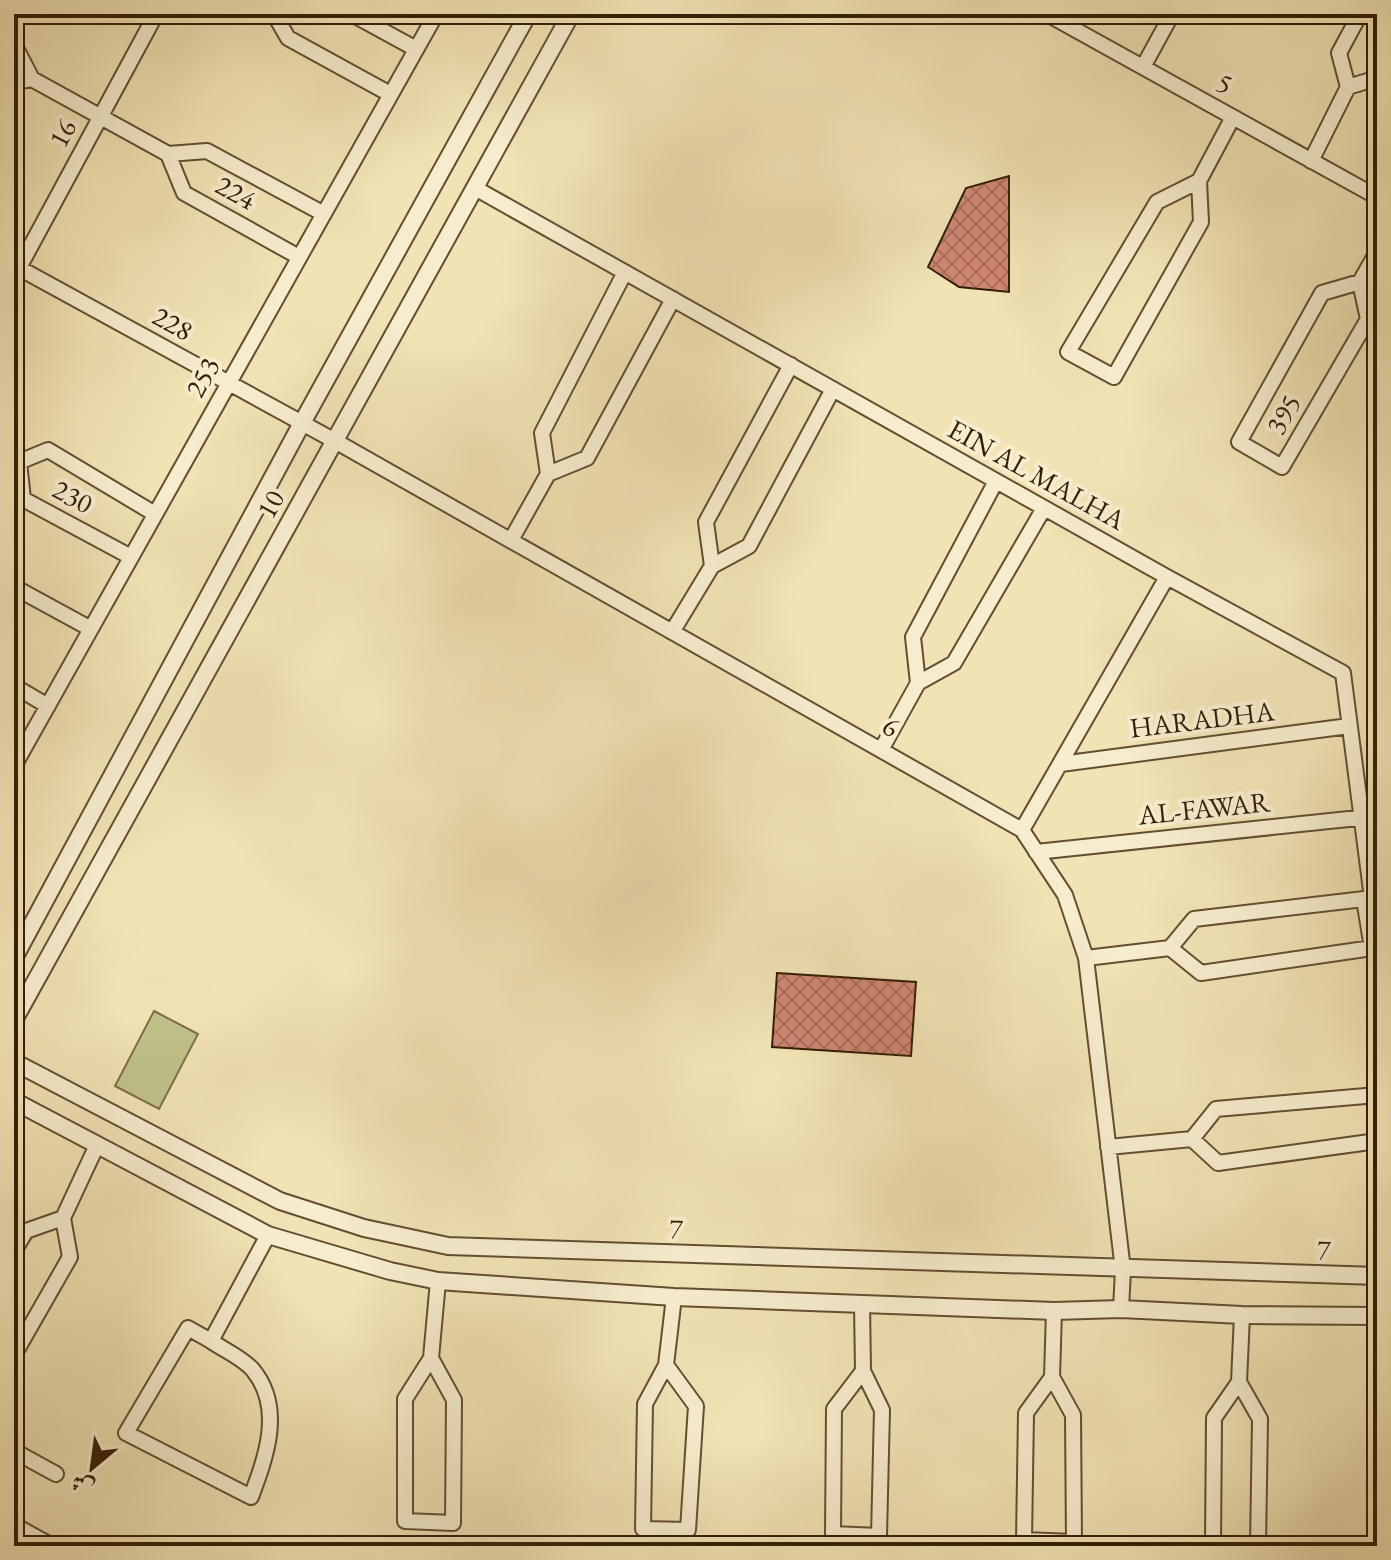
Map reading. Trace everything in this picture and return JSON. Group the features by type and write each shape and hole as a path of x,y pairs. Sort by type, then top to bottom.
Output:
{"street":[{"name":"16","path":"17,272 156,14"},
{"path":"274,14 288,38 390,94"},
{"path":"352,14 416,49"},
{"name":"253","path":"14,766 18,750 48,706 436,14"},
{"name":"10","path":"14,958 302,423 528,14"},
{"name":"10","path":"14,1020 571,14"},
{"name":"5","path":"1047,14 1377,197"},
{"path":"1143,67 1172,14"},
{"path":"1311,161 1348,87 1339,53 1360,14"},
{"path":"14,44 32,79 168,154"},
{"path":"1348,87 1377,78"},
{"path":"14,82 32,79"},
{"path":"1199,181 1157,202 1068,352 1114,377 1201,222 1199,181 1233,117"},
{"name":"224","path":"299,257 184,193 168,154 207,151 324,214"},
{"name":"EIN AL MALHA","path":"475,188 1343,673 1377,937"},
{"path":"1360,282 1377,252"},
{"name":"228","path":"17,272 302,423"},
{"path":"511,540 548,474 542,433 625,272"},
{"name":"395","path":"1360,282 1368,319 1282,467 1239,442 1322,293 1360,282"},
{"path":"548,474 587,458 673,299"},
{"path":"712,566 706,522 791,365"},
{"path":"672,632 712,566 749,546 833,389"},
{"name":"6","path":"302,423 1022,830 1065,895 1086,958 1123,1270 1121,1309"},
{"name":"230","path":"131,557 23,499 16,461 48,450 155,514"},
{"path":"918,683 913,637 996,481"},
{"path":"881,750 918,683 954,663 1044,508"},
{"path":"1022,830 1167,577"},
{"path":"14,587 91,629"},
{"path":"14,686 48,706"},
{"name":"HARADHA","path":"1061,764 1349,726"},
{"name":"AL-FAWAR","path":"1036,852 1377,816"},
{"path":"1086,958 1170,948 1194,919 1364,899 1372,948 1201,973 1170,948"},
{"name":"7","path":"14,1062 280,1201 364,1228 448,1246 1377,1276"},
{"path":"1108,1147 1192,1139 1216,1109 1377,1095"},
{"path":"14,1101 268,1235 390,1271 438,1281 674,1297 1054,1311 1121,1309 1242,1315 1377,1316"},
{"path":"1192,1139 1218,1163 1377,1141"},
{"path":"14,1355 70,1257 63,1218 97,1145"},
{"path":"14,1251 26,1231 63,1218"},
{"path":"211,1341 268,1235"},
{"path":"431,1358 454,1400 453,1523 405,1521 405,1399 431,1358 438,1281"},
{"path":"666,1365 696,1406 688,1530 643,1529 645,1404 666,1365 674,1297"},
{"path":"862,1304 863,1371 882,1410 879,1536 833,1534 834,1409 863,1371"},
{"path":"1052,1377 1026,1413 1024,1540 1074,1542 1073,1415 1052,1377 1054,1311"},
{"path":"1242,1315 1239,1382 1260,1419 1258,1546"},
{"path":"188,1328 211,1341 252,1368 269,1396 269,1447 251,1497 126,1433 188,1328"},
{"path":"1223,1546 1213,1546 1214,1418 1239,1382"},
{"path":"14,1451 56,1474"},
{"path":"14,1525 52,1546"}],"green space":[{"path":"154,1011 198,1034 159,1109 115,1086"}],"building":[{"path":"1009,176 1009,292 959,287 928,267 966,188"},
{"path":"777,973 916,982 911,1056 772,1047"}]}
